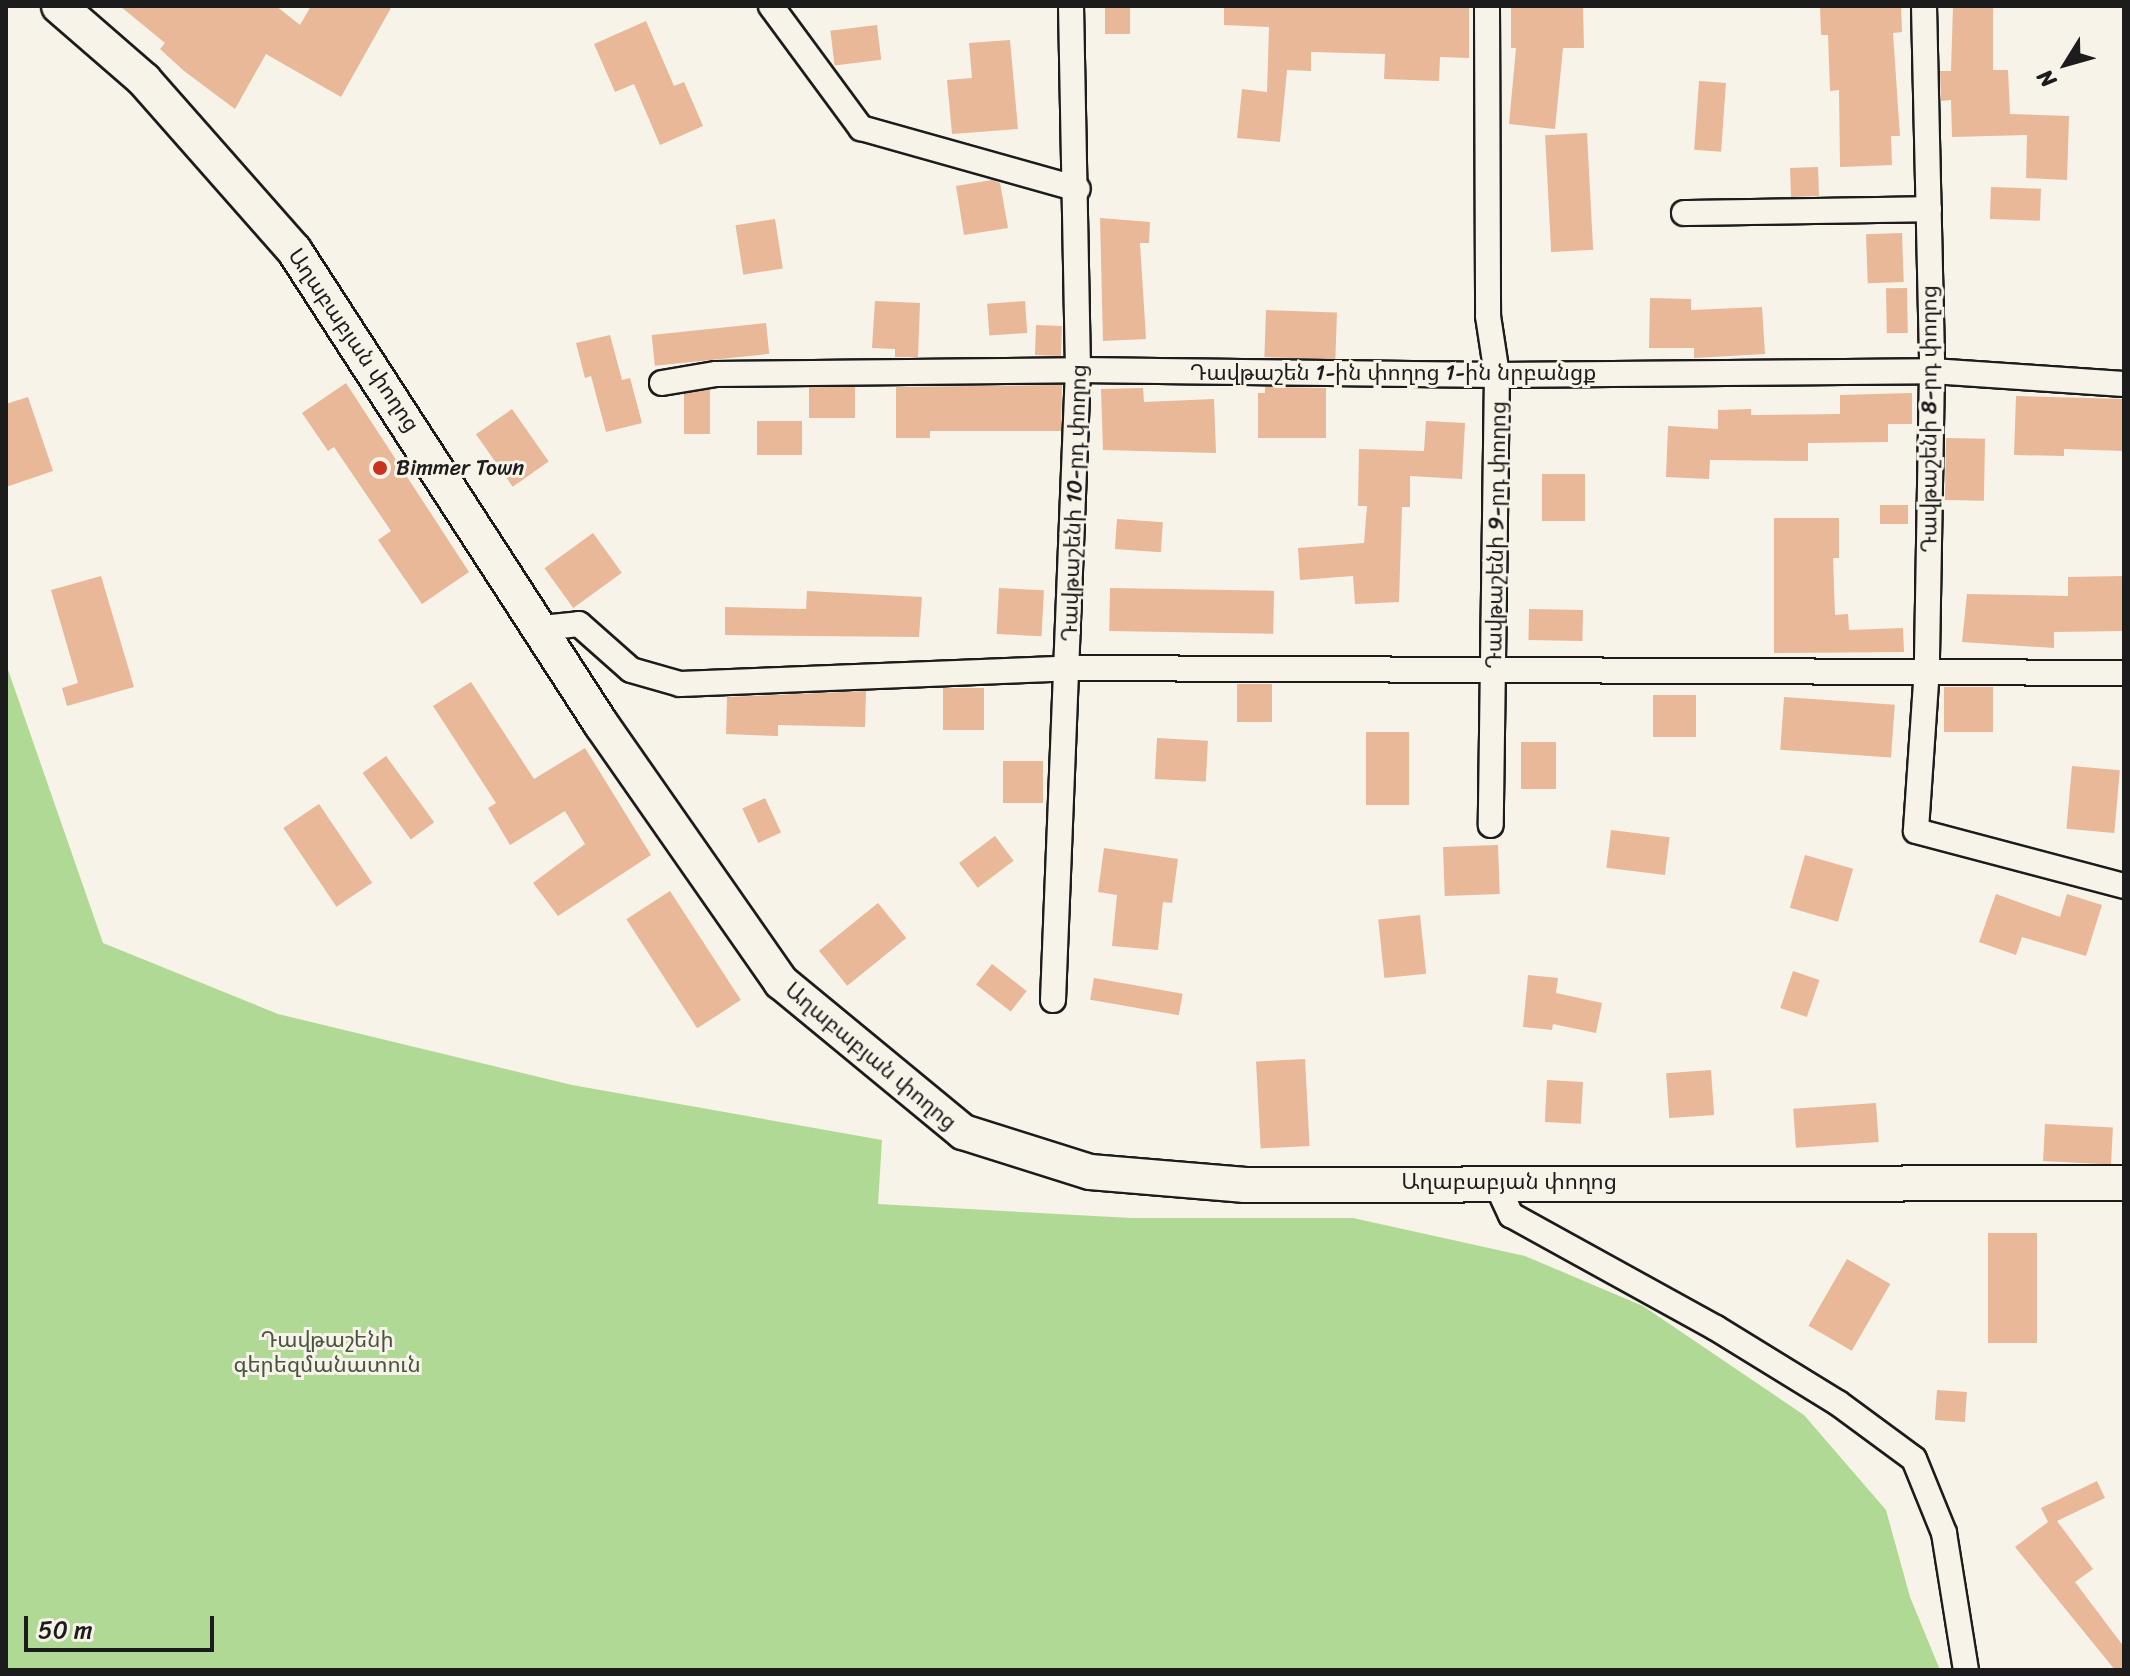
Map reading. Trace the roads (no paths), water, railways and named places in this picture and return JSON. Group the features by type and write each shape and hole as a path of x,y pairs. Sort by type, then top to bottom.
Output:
{"street":[{"name":"Աղաբաբյան փողոց","path":"59,6 144,80 294,250 542,628 601,724 781,982 963,1132 1090,1172 1245,1185 1495,1181 2124,1183"},
{"path":"771,6 861,128 1078,189"},
{"name":"Դավթաշենի 10-րդ փողոց","path":"1053,1000 1070,668 1078,370 1078,189 1071,6"},
{"name":"Դավթաշենի 9-րդ փողոց","path":"1487,6 1488,316 1497,375 1491,825"},
{"name":"Դավթաշենի 8-րդ փողոց","path":"1924,6 1932,371 1927,668 1916,831 2124,886"},
{"path":"1684,213 1929,209"},
{"name":"Դավթաշեն 1-ին փողոց 1-ին նրբանցք","path":"662,383 716,374 1078,370 1497,375 1932,371 2124,384"},
{"path":"542,628 579,624 631,670 680,684 1070,668 1927,668 2124,673"},
{"path":"1495,1181 1511,1215 1716,1328 1838,1403 1914,1459 1944,1533 1966,1670"}],"place":[{"name":"Bimmer Town","path":"380,468"}],"park label":[{"name":"Դավթաշենի գերեզմանատուն","path":"327,1352"}]}
